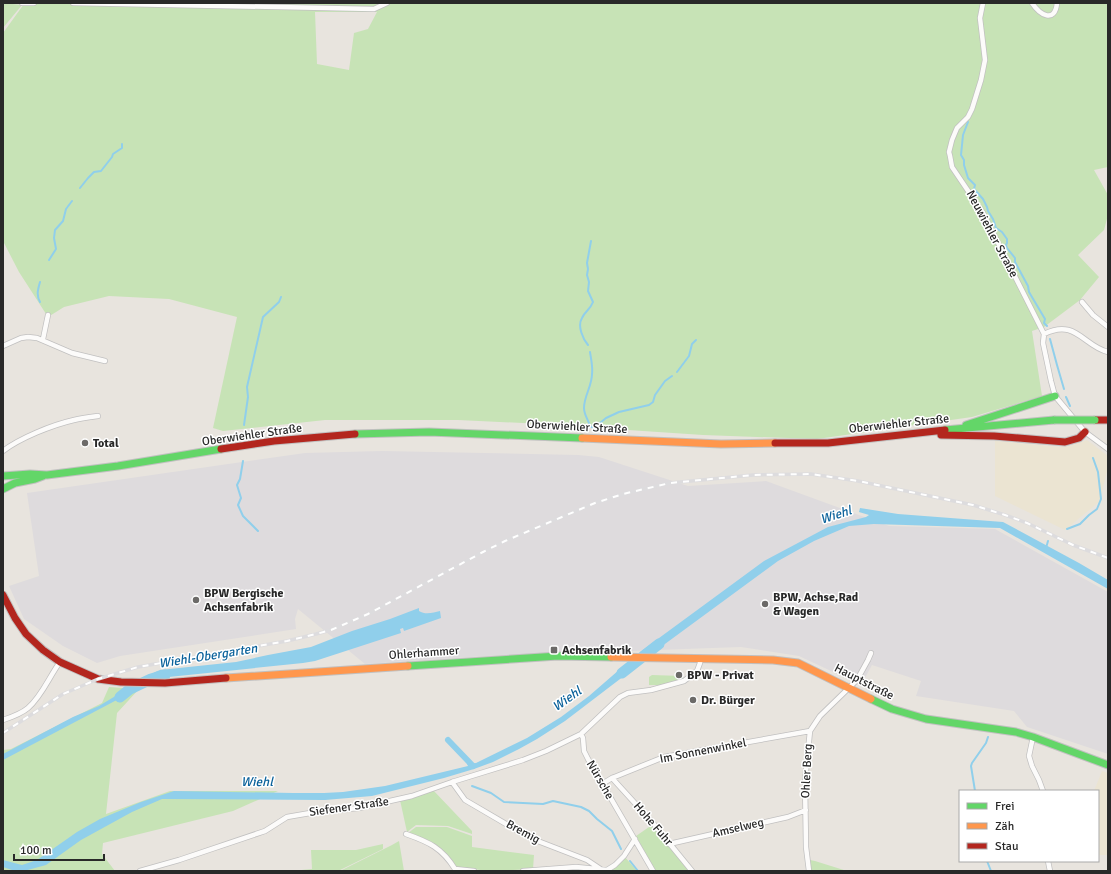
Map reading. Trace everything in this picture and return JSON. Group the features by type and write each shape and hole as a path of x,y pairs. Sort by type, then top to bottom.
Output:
{"main road":[{"path":"956,429 1055,396"},
{"name":"Oberwiehler Straße","path":"3,489 15,483 47,475 118,466 274,442 363,433 429,432 721,444 828,443 1054,420 1108,420"},
{"path":"907,435 963,435 1065,442 1079,438 1085,432"},
{"name":"Oberwiehler Straße","path":"3,476 30,474 47,475"},
{"path":"3,595 15,618 26,634 43,650 60,662"},
{"name":"Ohlerhammer","path":"60,662 98,679 108,681 150,683 473,660 537,657 700,659"},
{"name":"Hauptstraße","path":"700,659 773,660 798,663 892,709 926,719 1016,732 1034,737 1108,765"}],"street":[{"path":"22,3 34,3"},
{"path":"73,3 374,9 387,3"},
{"name":"Neuwiehler Straße","path":"983,3 980,18 985,60 972,109 968,117 957,128 952,140 949,152 952,167 983,213 1044,334 1043,343 1055,396 1085,432 1108,449"},
{"path":"1032,3 1040,13 1045,16 1053,14 1056,11 1057,3"},
{"path":"1082,302 1093,315 1108,327"},
{"path":"43,340 48,315"},
{"path":"1044,334 1050,331 1064,329 1077,334 1101,350 1108,352"},
{"path":"3,346 21,338 37,338 72,353 105,361"},
{"path":"3,452 11,445 42,431 73,420 98,416"},
{"name":"Ohler Berg","path":"808,871 805,781 810,731 820,716 857,680 871,652"},
{"path":"581,734 620,697 628,693 651,690 684,681 697,671 700,659"},
{"path":"3,720 19,714 36,700 60,662"},
{"name":"Im Sonnenwinkel","path":"602,784 612,778 664,757 810,731"},
{"name":"Siefener Straße","path":"140,871 265,832 287,817 316,812 359,808 412,796 524,760 581,734"},
{"name":"Nürsche","path":"581,734 583,738 584,751 653,871"},
{"path":"1034,737 1029,756 1043,790"},
{"name":"Hohe Fuhr","path":"612,778 652,822 692,871"},
{"name":"Bremig","path":"452,782 465,800 530,838 587,860 602,870"},
{"name":"Amselweg","path":"670,844 788,817 806,810"},
{"path":"406,834 427,841 439,849 451,862 455,869 474,871"},
{"path":"523,871 576,867 607,870 620,861 635,839"}],"shaded area":[{"path":"1087,440 1108,456 1108,468 1099,502 1065,530 995,496 995,441 1061,447 1070,446"},
{"path":"382,451 578,455 599,457 688,486 766,481 889,526 995,529 1108,592 1108,754 1027,727 1014,711 916,696 921,681 872,665 861,685 799,656 741,647 486,656 365,664 298,609 295,619 296,629 120,656 97,663 63,646 24,619 9,586 39,576 27,493 305,453"},
{"path":"1102,771 1108,773 1108,855 1099,855 1099,790 1094,790"}],"green space":[{"path":"3,3 22,5 3,28"},
{"path":"22,3 1108,3 1108,167 1094,170 1108,195 1108,215 1104,230 1078,255 1099,277 1080,300 1044,327 1032,331 1042,396 972,417 817,439 703,435 458,420 325,420 223,431 213,428 237,317 169,299 109,296 64,307 48,317 19,272 3,241 3,33 24,4","holes":["315,12 377,12 368,29 354,33 349,70 317,64"]},
{"path":"652,675 682,676 684,679 660,685 649,685 649,677"},
{"path":"109,687 139,689 117,713 106,814 170,791 278,791 233,811 103,843 102,854 115,871 3,871 3,750 11,749 102,703"},
{"path":"433,790 472,831 472,834 448,826 416,825 407,832 400,800"},
{"path":"652,825 690,871 655,871 636,836"},
{"path":"416,827 447,827 472,836 472,847 534,855 533,869 489,871 456,867 439,848 427,840 408,833"},
{"path":"399,841 404,871 340,871 392,845"},
{"path":"383,844 383,849 338,871 291,871 312,869 311,850 356,850"},
{"path":"625,857 637,871 609,871"},
{"path":"810,860 815,861 847,871 811,871"}],"water":[{"path":"860,508 898,514 1003,522 1108,580 1108,589 1000,528 874,524 849,526 814,541 778,561 654,652 640,652 764,561 828,527 869,515 859,512"},
{"path":"419,608 419,611 424,613 440,611 441,618 404,631 403,628 400,629 401,633 315,661 144,679 160,670 236,662 311,647"},
{"path":"627,663 641,663 565,721 537,739 493,762 474,769 372,796 325,800 162,799 132,812 81,840 46,865 24,871 12,870 3,867 3,860 22,865 37,860 77,832 100,819 141,802 174,791 293,793 343,792 385,786 468,766 467,764 476,763 527,738 561,717 589,696"},
{"path":"127,689 139,689 3,760 3,754 73,717 99,706"}],"waterway":[{"path":"968,122 963,135 961,155 964,160 968,178 975,185 974,189 983,199 996,228 1002,232 1007,239 1007,248 1015,258 1015,262 1028,286 1029,292 1045,319 1044,323 1047,326"},
{"path":"80,188 94,172 101,171 113,154 122,148 122,144"},
{"path":"49,260 56,249 54,238 55,230 63,221 66,209 72,201"},
{"path":"588,345 584,339 580,325 583,316 593,302 588,291 589,282 587,275 587,263 591,241"},
{"path":"40,282 38,294 40,302"},
{"path":"244,425 248,397 247,387 263,317 279,302 281,297"},
{"path":"1050,339 1064,389"},
{"path":"677,372 689,356 692,344 696,340"},
{"path":"590,352 592,378 585,399 584,408 590,426 594,428 606,418 619,412 649,405 653,402 655,395 665,381 672,376"},
{"path":"1066,397 1070,406"},
{"path":"1067,529 1080,524 1097,509 1101,499 1098,472 1093,458"},
{"path":"243,461 240,479 237,485 241,498 238,505 243,516 258,531"},
{"path":"1046,548 1048,541"},
{"name":"Wiehl","path":"622,673 659,644"},
{"name":"Wiehl-Obergarten","path":"120,697 130,689 151,679 165,675"},
{"path":"975,790 971,766 986,743 988,737"},
{"path":"448,740 473,766"},
{"path":"472,786 491,793 504,802 543,804 553,801 581,807 589,811 612,831 621,849"},
{"path":"630,861 638,871"},
{"path":"987,862 991,871"}],"railway":[{"path":"3,733 63,694 98,679 138,667 287,641 331,630 368,614 505,541 595,503 623,494 670,483 753,475 811,474 858,481 973,505 1027,523 1073,545 1108,558"}],"traffic: fast":[{"path":"966,425 1055,396"},
{"path":"945,430 1054,420"},
{"path":"1054,420 1095,420"},
{"path":"355,434 429,432 582,438"},
{"path":"3,476 30,474 47,475 118,466 221,449"},
{"path":"3,489 15,483 43,476"},
{"path":"408,666 558,656 611,657"},
{"path":"871,699 892,709 926,719 1016,732 1108,765"}],"traffic: slow":[{"path":"582,438 721,444 775,443"},
{"path":"611,657 773,660 798,663 871,699"},
{"path":"226,678 408,666"}],"traffic: jam":[{"path":"1095,420 1108,420"},
{"path":"775,443 828,443 945,430"},
{"path":"941,435 994,436 1065,442 1079,438 1085,432"},
{"path":"221,449 274,441 355,434"},
{"path":"3,595 15,618 26,634 43,650 60,662 98,679 121,682 165,683 226,678"}],"place":[{"name":"Total","path":"85,443"},
{"name":"BPW Bergische Achsenfabrik","path":"196,600"},
{"name":"BPW, Achse,Rad & Wagen","path":"765,604"},
{"name":"Achsenfabrik","path":"554,650"},
{"name":"BPW - Privat","path":"679,675"},
{"name":"Dr. Bürger","path":"693,700"}]}
